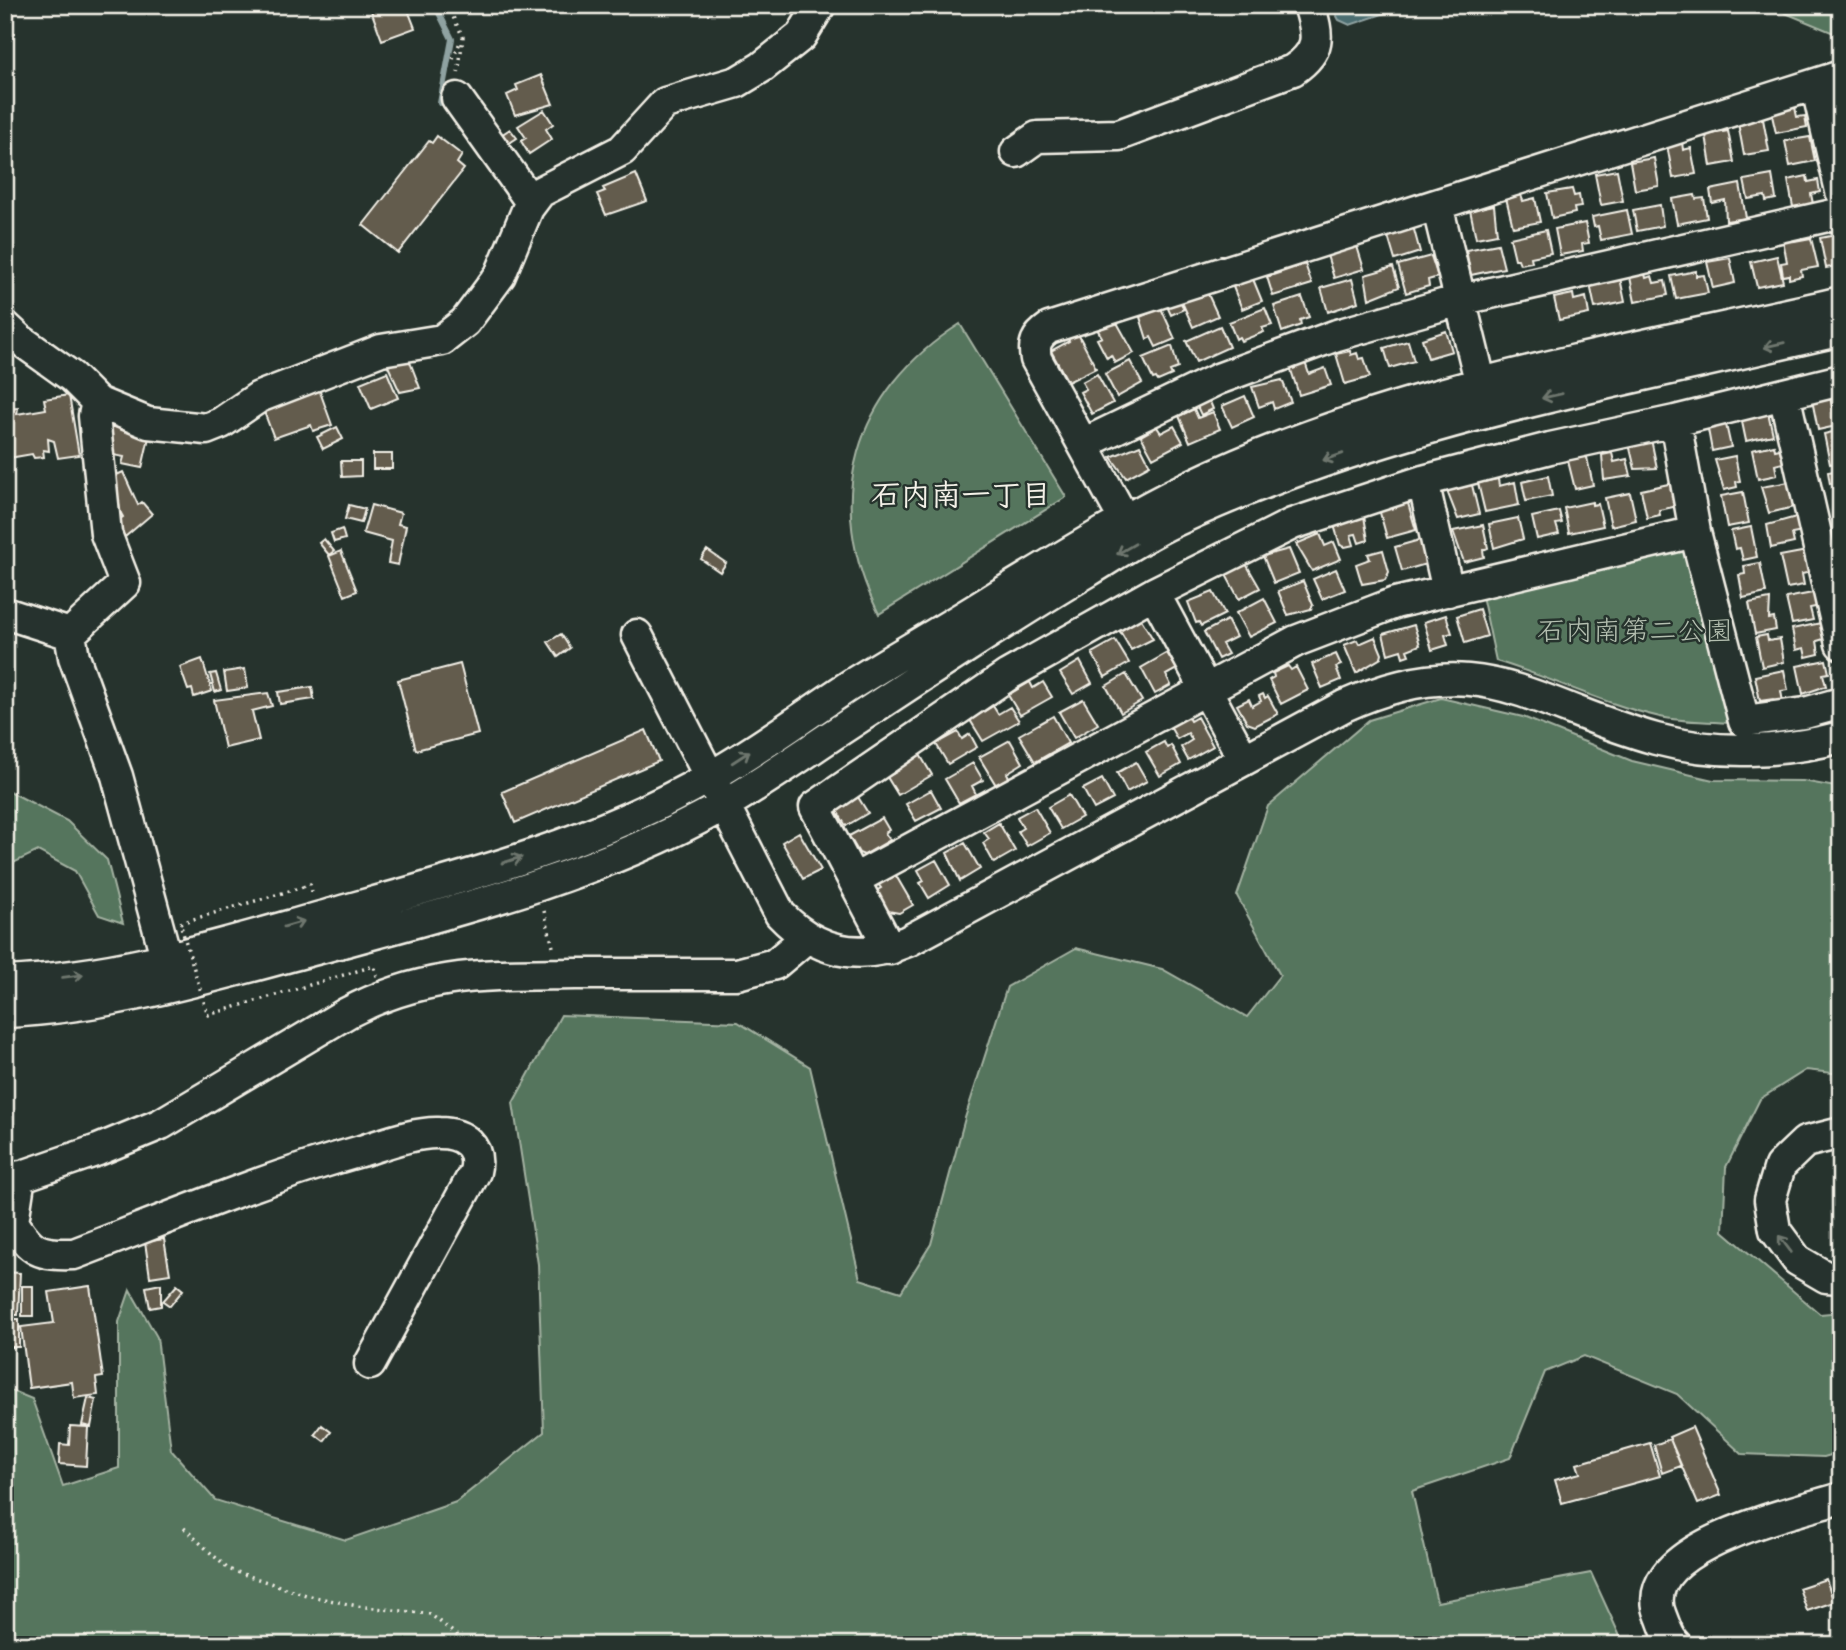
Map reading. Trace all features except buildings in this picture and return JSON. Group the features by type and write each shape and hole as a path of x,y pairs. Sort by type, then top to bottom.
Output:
{"street":[{"path":"1016,152 1037,137 1119,135 1293,70 1308,60 1316,44 1315,25 1309,5"},
{"path":"5,326 72,377 97,402 148,423 206,429 221,423 259,397 381,350 442,340 465,322 500,275 531,202 549,186 622,150 665,103 750,75 788,47 816,14"},
{"path":"1124,519 1036,359 1034,347 1038,335 1049,328 1828,80 1841,191"},
{"path":"457,98 531,202"},
{"path":"1437,205 1488,412"},
{"path":"1083,444 1217,379 1337,335 1460,300 1841,213"},
{"path":"5,982 133,968 167,960 408,892 562,844 641,814 711,777 852,685 1124,519 1196,483 1337,424 1480,381 1841,302"},
{"path":"5,1012 95,1004 143,995 418,922 650,845 724,806 1018,614 1167,525 1274,478 1344,453 1488,412 1841,330"},
{"path":"890,949 815,807 1008,675 1154,593 1292,524 1423,481 1549,448 1675,421 1841,380"},
{"path":"1784,394 1841,644"},
{"path":"71,634 125,583 106,534 94,416 97,402"},
{"path":"1675,421 1695,532 1744,721 1805,713 1841,703"},
{"path":"1423,481 1448,591"},
{"path":"855,879 1296,641 1395,603 1695,532"},
{"path":"1154,593 1244,760"},
{"path":"5,613 71,634"},
{"path":"71,634 74,657 120,785 167,960"},
{"path":"637,635 780,914 806,938 839,951 857,953 890,949 1371,694 1399,685 1457,679 1514,687 1657,739 1702,748 1747,750 1792,747 1841,737"},
{"path":"370,1364 475,1172 478,1158 472,1146 460,1136 438,1132 316,1164 74,1254 45,1255 25,1242 13,1222 13,1179 109,1146 161,1124 347,1013 377,997 412,985 485,975 737,974 775,964 806,938"},
{"path":"1841,1133 1805,1142 1780,1166 1770,1200 1775,1230 1797,1260 1826,1277 1841,1278"},
{"path":"1676,1645 1657,1606 1659,1588 1671,1568 1693,1550 1730,1534 1841,1498"}],"path":[{"path":"446,5 462,35 455,90 457,98"},
{"path":"453,59 462,35"},
{"path":"314,898 310,884 180,923 208,1015 374,966 379,983"},
{"path":"542,905 553,946"},
{"path":"184,1528 228,1569 306,1595 357,1606 429,1614 469,1645"}],"green space":[{"path":"1766,5 1841,5 1841,36"},
{"path":"960,324 1066,497 879,614 861,572 852,530 851,490 858,452 872,415 894,382 924,351"},
{"name":"石内南第二公園","path":"1683,545 1694,553 1731,723 1678,720 1639,712 1496,661 1481,591"},
{"path":"1441,698 1523,717 1632,761 1713,780 1803,781 1841,788 1841,1074 1806,1070 1760,1099 1726,1167 1723,1231 1820,1314 1841,1312 1841,1452 1824,1457 1742,1454 1677,1394 1584,1356 1545,1372 1510,1458 1412,1491 1437,1602 1591,1573 1624,1645 5,1645 5,1388 32,1399 63,1486 119,1468 119,1322 130,1290 157,1337 171,1450 215,1500 346,1540 456,1502 544,1432 538,1264 513,1103 561,1015 738,1022 810,1067 860,1279 901,1292 931,1244 965,1118 1007,987 1076,948 1162,969 1247,1017 1280,975 1237,896 1268,806 1369,720"},
{"path":"5,789 67,821 107,860 123,923 99,915 75,871 38,851 5,867"}],"water":[{"path":"1331,5 1409,5 1350,25 1339,20"}],"waterway":[{"path":"435,5 452,39 440,103"}],"district":[{"name":"石内南一丁目","path":"961,496"}]}
